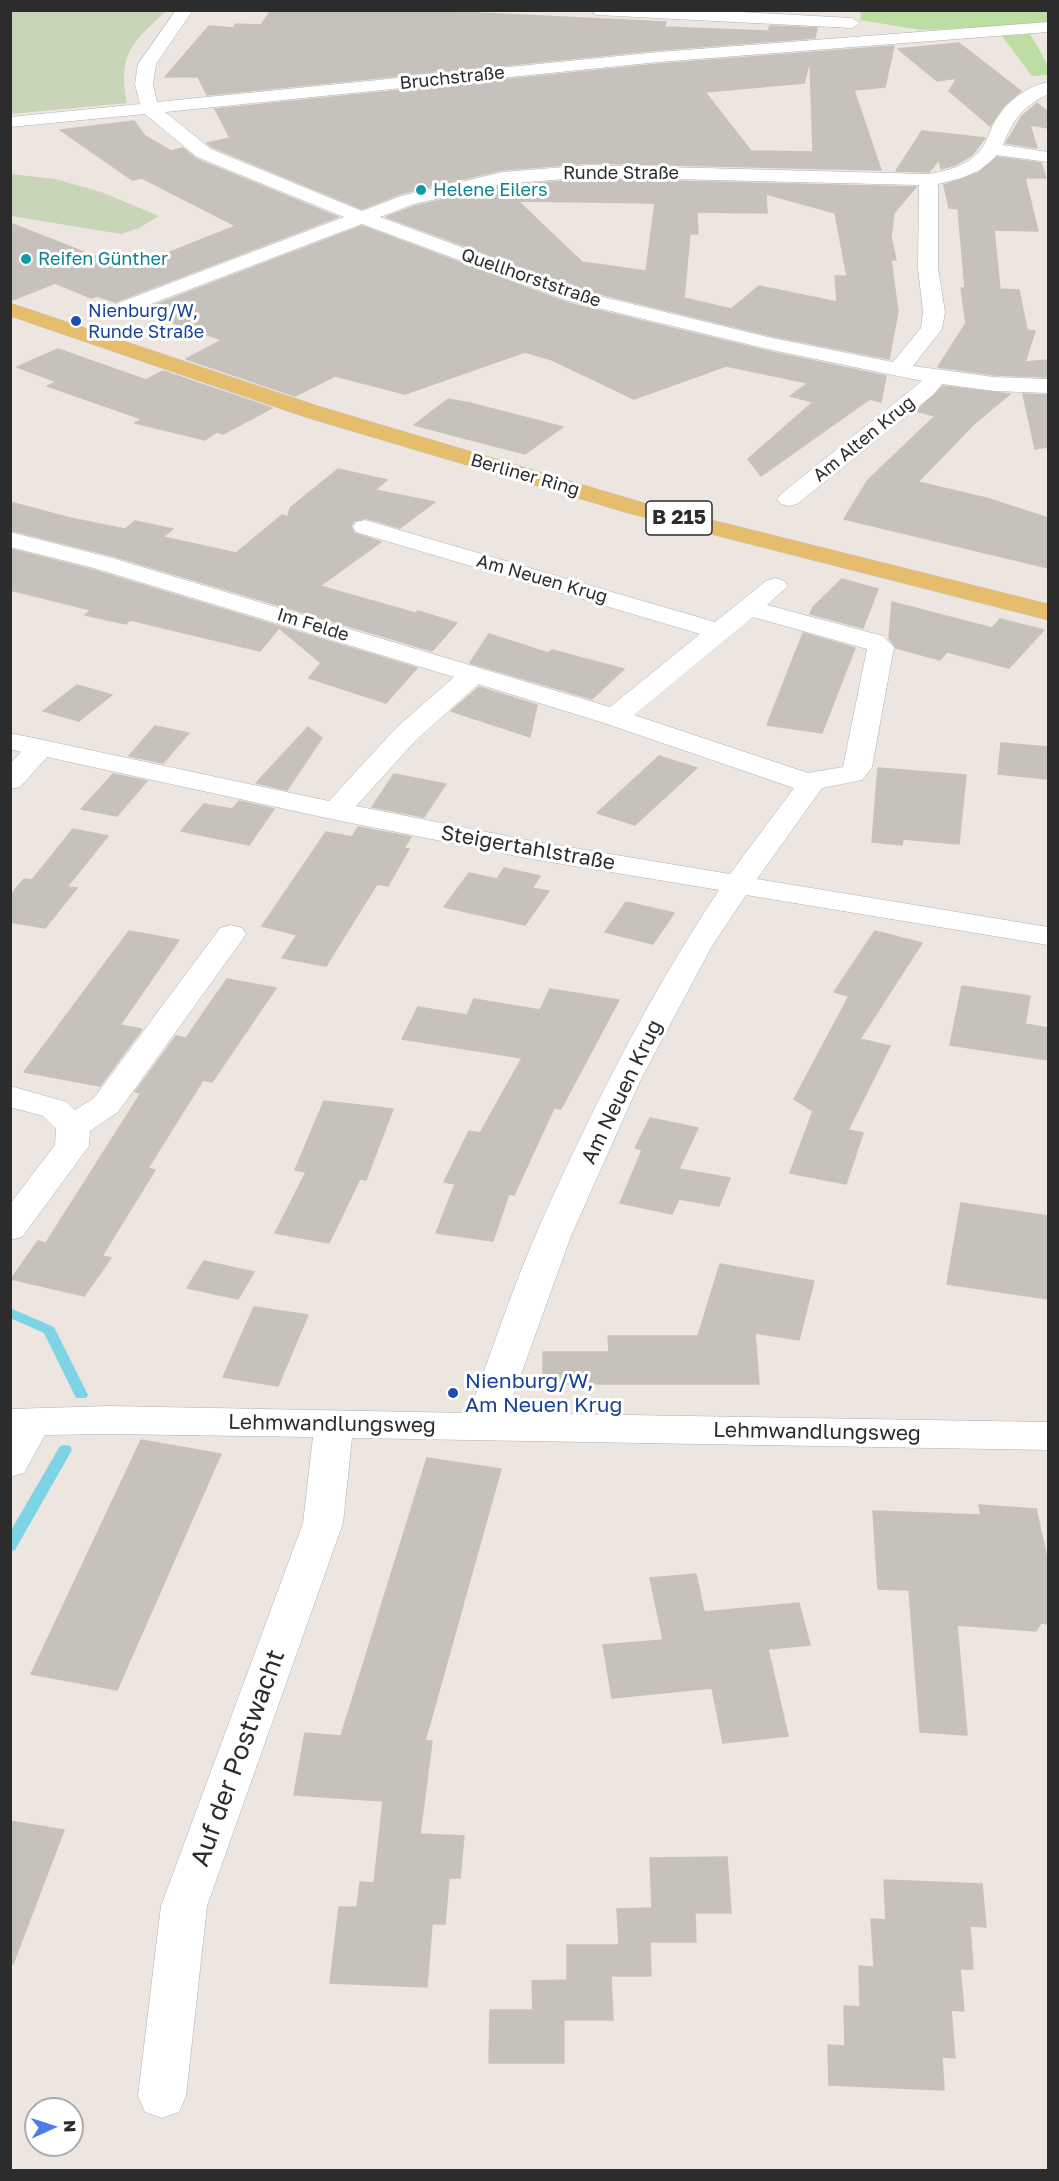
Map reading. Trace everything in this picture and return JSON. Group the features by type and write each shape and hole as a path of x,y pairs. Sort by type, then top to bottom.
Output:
{"main road":[{"name":"Berliner Ring","path":"10,309 313,412 614,501 1048,612"}],"street":[{"path":"150,108 144,84 147,64 185,10"},
{"path":"597,10 854,23 876,26 893,36"},
{"name":"Bruchstraße","path":"10,122 893,36 1048,27"},
{"path":"1048,87 1028,96 1009,114 991,149 1048,157"},
{"name":"Quellhorststraße","path":"150,108 204,153 363,218 576,297 772,344 937,377 994,384 1048,386"},
{"name":"Runde Straße","path":"120,309 408,200 462,186 544,174 589,171 929,180 959,174 970,168 991,149"},
{"name":"Am Alten Krug","path":"899,369 931,329 934,312 928,268 929,180"},
{"name":"Am Alten Krug","path":"789,499 926,389 937,377"},
{"name":"Am Neuen Krug","path":"365,527 720,632"},
{"name":"Im Felde","path":"10,539 103,563 614,717"},
{"path":"614,717 775,586"},
{"path":"614,717 806,782 852,774 858,767 881,647 874,642 749,609"},
{"path":"336,811 406,734 473,674"},
{"name":"Steigertahlstraße","path":"10,741 336,811 532,850 1048,936"},
{"path":"10,781 40,748"},
{"name":"Am Neuen Krug","path":"483,1427 553,1236 625,1079 698,946 737,885 808,788 806,782"},
{"path":"10,1229 72,1146 74,1127 105,1105 231,934"},
{"path":"10,1096 55,1109 74,1127"},
{"name":"Lehmwandlungsweg","path":"22,1422 109,1420 1048,1436"},
{"path":"10,1462 22,1422"},
{"name":"Auf der Postwacht","path":"162,2096 184,1906 323,1523 334,1425"}],"green space":[{"path":"11,10 166,11 130,50 124,72 127,103 11,114"},
{"path":"822,11 1048,11 1048,25 921,30 860,20 861,12"},
{"path":"1030,34 1048,65 1048,75 1032,76 1002,36"},
{"path":"11,174 55,179 101,192 159,216 139,228 121,234 11,216"}],"building":[{"path":"271,10 418,10 666,22 664,27 768,31 770,26 817,28 815,38 659,50 207,95 198,77 165,77 209,26 233,28 236,24 261,25"},
{"path":"959,43 1021,91 1003,107 990,126 949,91 957,78 937,81 898,49"},
{"path":"894,46 885,87 854,90 881,170 589,163 502,170 400,194 362,209 207,143 230,138 215,109 659,64","holes":["810,59 813,152 751,151 705,92 804,83"]},
{"path":"1037,103 1048,112 1048,128 1030,125 1037,148 1006,143 1022,116"},
{"path":"134,121 145,136 171,151 183,148 196,159 338,217 115,302 97,296 91,298 55,283 10,301 10,223 127,269 236,226 142,178 132,180 60,130"},
{"path":"922,131 985,138 972,155 955,165 941,169 939,160 929,172 896,171"},
{"path":"997,157 1041,163 1046,178 1025,178 1038,231 994,230 1000,289 1019,290 1027,330 1035,331 1025,362 1048,360 1048,377 994,375 938,367 966,323 961,288 965,288 958,209 949,208 944,185 978,173"},
{"path":"589,179 916,187 894,213 891,237 896,260 891,260 898,312 889,359 772,336 584,290 386,217 415,206 503,186","holes":["766,194 835,213 847,276 835,276 837,302 759,286 731,309 684,298 690,234 698,234 697,212 767,213","518,201 655,203 646,271 582,262"]},
{"path":"362,226 568,303 771,352 886,376 881,402 870,399 761,476 748,459 813,402 790,396 808,383 726,366 634,399 552,360 525,352 405,394 335,376 295,396 186,359 222,340 139,311"},
{"path":"58,349 146,380 163,371 272,408 223,434 217,432 205,440 135,423 142,419 47,386 57,382 17,367"},
{"path":"943,386 1010,394 974,424 918,482 986,498 1048,518 1048,568 844,519 868,480 935,416 916,411"},
{"path":"1023,394 1048,395 1048,447 1035,449"},
{"path":"448,399 563,427 525,454 414,425"},
{"path":"338,469 387,480 375,490 435,502 400,528 366,518 354,521 351,526 354,533 381,542 320,586 457,623 432,651 113,556 10,530 10,502 70,518 125,529 135,521 173,529 163,537 236,553 282,515 288,517 290,508"},
{"path":"10,549 93,570 417,668 386,703 309,678 321,663 279,628 260,651 130,620 126,624 85,615 91,610 10,590"},
{"path":"842,579 878,589 863,628 810,614 813,607"},
{"path":"892,602 992,628 1000,619 1044,630 1009,668 947,652 940,660 896,648 889,638"},
{"path":"803,633 855,648 822,733 767,725"},
{"path":"489,634 548,653 552,650 624,669 592,699 470,663"},
{"path":"77,685 112,695 79,721 43,711"},
{"path":"479,687 537,705 530,737 451,711"},
{"path":"155,726 189,733 163,763 129,756"},
{"path":"308,727 322,738 287,790 256,783"},
{"path":"1001,743 1048,747 1048,779 998,774"},
{"path":"659,756 697,768 635,825 597,813"},
{"path":"878,768 966,775 959,844 903,839 902,845 872,842"},
{"path":"113,774 147,781 117,816 81,809"},
{"path":"394,774 446,784 424,817 372,807"},
{"path":"239,801 274,809 249,845 181,831 204,804 232,809"},
{"path":"358,827 411,837 404,848 409,849 388,886 377,884 326,966 282,958 297,935 262,926 326,832 352,837"},
{"path":"73,829 108,836 67,887 77,888 45,928 10,922 10,896 24,879 32,880"},
{"path":"504,868 540,876 532,888 549,891 525,925 444,907 469,873 497,879"},
{"path":"626,902 674,913 653,944 605,932"},
{"path":"129,931 179,940 120,1025 142,1029 100,1086 24,1072"},
{"path":"875,931 922,943 860,1039 890,1046 848,1130 863,1133 846,1184 790,1173 813,1111 794,1099 849,996 834,992"},
{"path":"227,979 276,988 212,1082 203,1080 148,1168 155,1170 102,1256 111,1258 84,1296 11,1279 38,1241 46,1243 141,1093 135,1092 176,1036 186,1038"},
{"path":"962,986 1030,996 1025,1024 1048,1028 1048,1060 950,1045"},
{"path":"550,989 619,1000 561,1109 554,1108 514,1195 509,1194 493,1241 436,1233 455,1184 444,1182 469,1131 480,1133 522,1058 402,1039 418,1007 467,1015 474,999 540,1010"},
{"path":"324,1101 393,1109 366,1180 360,1179 329,1243 275,1233 306,1172 295,1170"},
{"path":"650,1118 698,1128 679,1169 730,1178 719,1206 679,1199 672,1214 620,1203 642,1150 635,1148"},
{"path":"961,1203 1048,1216 1048,1299 947,1284"},
{"path":"204,1261 254,1272 238,1299 187,1288"},
{"path":"720,1264 814,1281 799,1340 755,1333 759,1384 543,1384 543,1352 609,1352 608,1336 698,1336"},
{"path":"254,1307 308,1315 278,1386 223,1377"},
{"path":"141,1440 221,1454 117,1690 31,1674"},
{"path":"427,1458 501,1469 425,1741 432,1741 420,1834 464,1836 460,1878 449,1878 445,1924 432,1924 427,1987 330,1983 339,1907 357,1907 360,1882 374,1883 383,1801 294,1795 305,1733 341,1736"},
{"path":"979,1505 1036,1509 1048,1563 1048,1624 1041,1623 1036,1631 957,1625 967,1735 920,1732 909,1590 878,1589 873,1511 981,1515"},
{"path":"696,1574 704,1612 799,1603 810,1645 768,1649 788,1736 723,1743 712,1688 612,1698 603,1645 663,1640 650,1578"},
{"path":"10,1821 64,1830 13,1964 10,1963"},
{"path":"727,1857 731,1913 695,1913 696,1942 650,1942 651,1976 611,1976 613,2020 564,2020 564,2063 489,2063 490,2010 533,2010 532,1981 567,1980 567,1945 619,1945 617,1909 652,1908 650,1858"},
{"path":"884,1880 982,1884 986,1927 970,1926 973,1969 960,1969 964,2011 951,2010 955,2058 942,2057 944,2090 829,2085 828,2045 845,2046 844,2006 860,2007 859,1966 874,1967 871,1919 886,1920"}],"waterway":[{"path":"10,1312 49,1330 81,1395"},
{"path":"10,1546 65,1450"}],"place":[{"name":"Helene Eilers","path":"421,190"},
{"name":"Reifen Günther","path":"26,259"},
{"name":"Nienburg/W, Runde Straße","path":"76,321"},
{"name":"Nienburg/W, Am Neuen Krug","path":"453,1393"}]}
